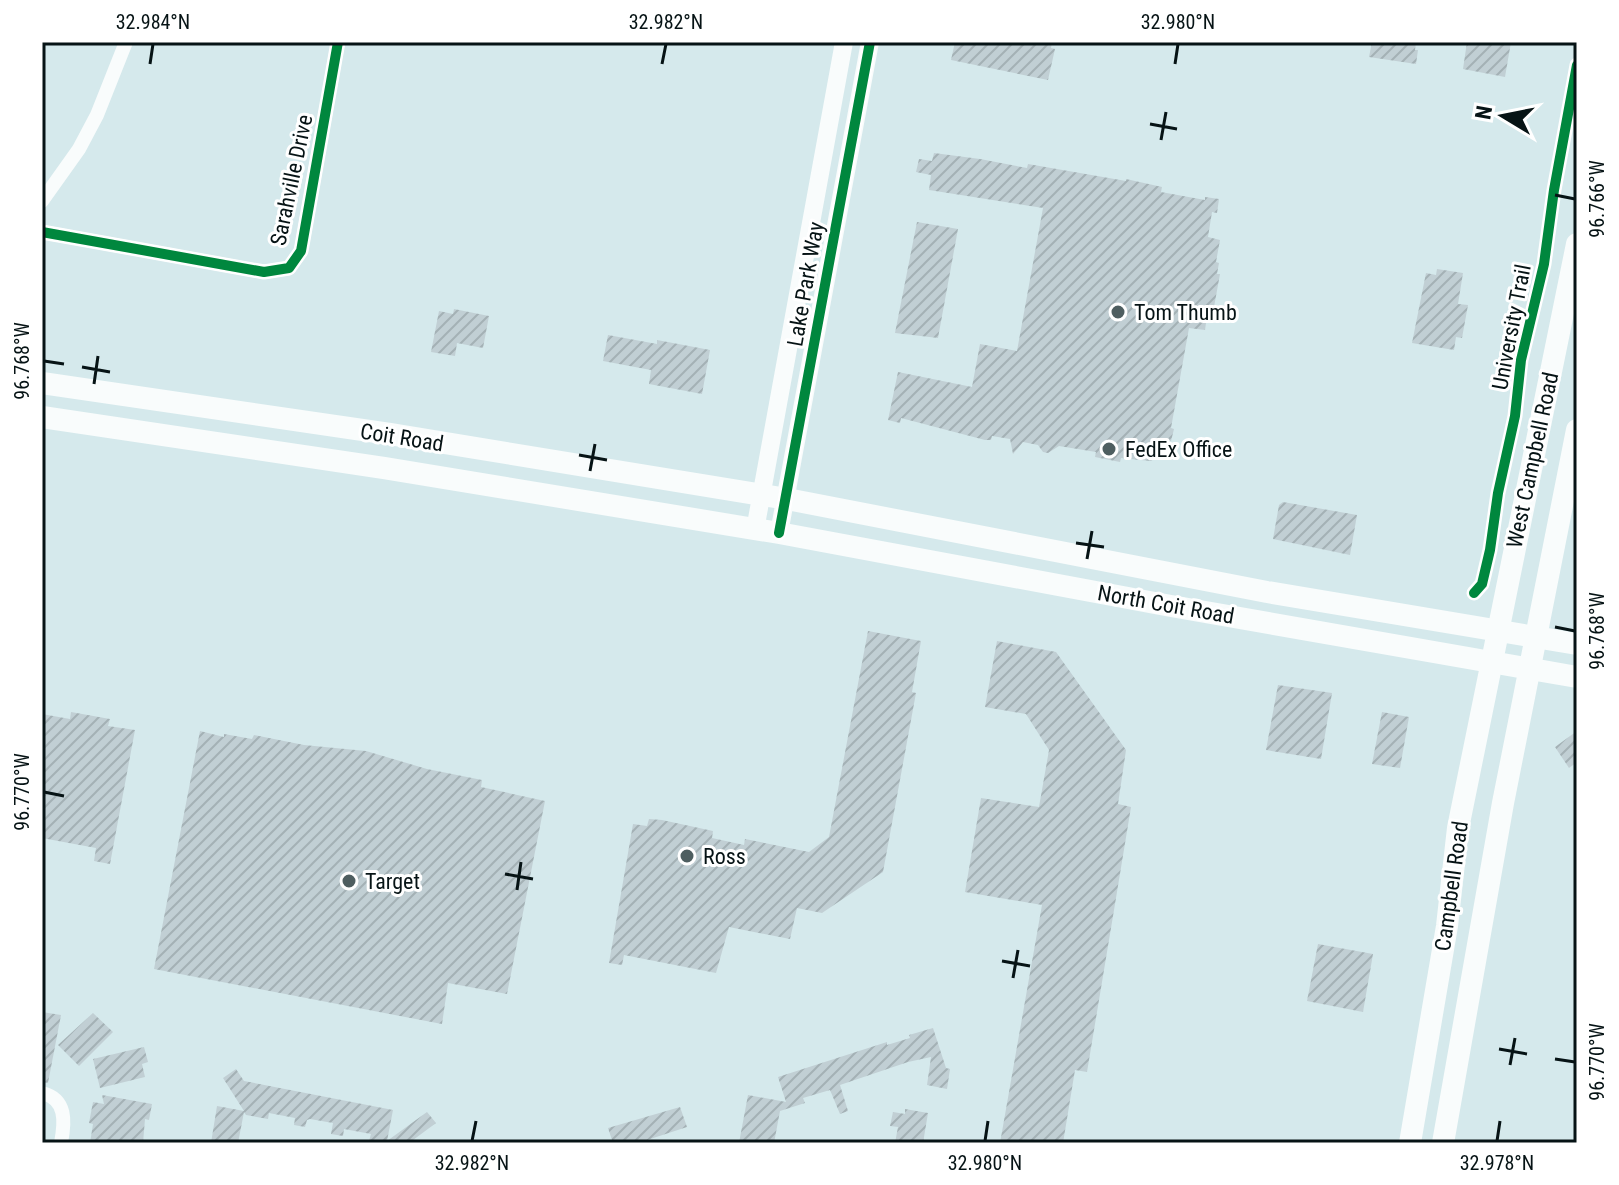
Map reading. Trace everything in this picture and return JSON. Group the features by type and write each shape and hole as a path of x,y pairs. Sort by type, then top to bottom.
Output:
{"main road":[{"name":"West Campbell Road","path":"1497,630 1577,244"},
{"name":"Coit Road","path":"42,383 390,434 761,495"},
{"name":"Coit Road","path":"42,417 384,468 755,530"},
{"name":"West Campbell Road","path":"1529,668 1577,430"},
{"name":"North Coit Road","path":"761,495 1183,576 1577,644"},
{"name":"North Coit Road","path":"755,530 1577,677"},
{"path":"1179,607 1183,576"},
{"name":"Campbell Road","path":"1410,1143 1447,926 1458,828 1497,630"},
{"name":"Campbell Road","path":"1443,1143 1529,668"},
{"path":"1425,1055 1457,1061"}],"street":[{"path":"42,201 79,149 97,115 126,42"},
{"name":"Sarahville Drive","path":"42,232 264,272 289,268 301,251 338,42"},
{"name":"Lake Park Way","path":"755,530 844,42"},
{"name":"Lake Park Way","path":"779,533 870,42"},
{"path":"42,1093 57,1099 61,1106 65,1123 61,1143"}],"building":[{"path":"955,42 1052,42 1051,48 1055,49 1048,80 951,60"},
{"path":"1372,42 1416,42 1416,64 1369,57"},
{"path":"1467,42 1511,42 1505,77 1463,69"},
{"path":"934,153 1126,179 1162,187 1161,192 1205,200 1205,197 1219,199 1217,213 1212,212 1208,237 1220,240 1216,262 1219,263 1217,274 1220,274 1214,307 1211,317 1207,316 1205,330 1189,328 1171,428 1174,429 1171,441 1165,440 1160,455 1151,461 1121,458 1120,462 1095,457 1096,452 1059,446 1048,453 1043,452 1038,445 1023,442 1013,454 1010,439 992,436 991,440 985,440 901,418 900,423 888,420 898,372 972,387 980,344 1017,351 1043,208 929,190 931,175 916,172 919,159 932,161"},
{"path":"917,222 958,229 938,338 895,333"},
{"path":"1437,269 1463,273 1458,304 1468,305 1462,338 1456,337 1454,350 1412,343 1426,273 1436,275"},
{"path":"454,309 489,316 483,348 457,343 455,356 431,352 439,311 453,314"},
{"path":"608,335 710,350 702,394 649,384 651,370 603,361"},
{"path":"1283,502 1357,515 1350,555 1273,539 1279,505"},
{"path":"868,631 921,641 912,692 916,693 883,872 822,913 797,908 790,939 729,927 716,973 624,955 622,965 609,963 633,824 647,826 649,819 662,820 713,831 712,838 744,845 745,839 809,852 829,837"},
{"path":"997,641 1056,652 1126,750 1118,804 1131,807 1087,1072 1075,1070 1063,1143 1000,1143 1042,905 965,892 981,798 1039,807 1049,750 1026,714 985,707"},
{"path":"1278,685 1332,693 1321,759 1266,750"},
{"path":"71,712 110,719 108,726 135,730 110,864 94,861 96,848 42,838 42,714 70,719"},
{"path":"1382,712 1409,717 1400,768 1372,764"},
{"name":"Target","path":"200,731 224,737 224,734 252,739 254,735 304,745 366,751 427,769 482,780 481,787 545,801 507,994 448,983 442,1024 154,969"},
{"path":"1577,731 1577,762 1569,768 1555,747"},
{"path":"1318,944 1373,954 1363,1012 1307,1001"},
{"path":"42,1012 61,1015 48,1083 42,1082"},
{"path":"93,1013 113,1032 79,1066 58,1045"},
{"path":"933,1028 946,1068 950,1069 947,1089 927,1085 931,1057 908,1062 840,1085 848,1111 840,1114 830,1090 803,1098 805,1103 780,1111 774,1143 739,1143 748,1095 786,1102 778,1077 887,1042 887,1045 910,1038 909,1035"},
{"path":"144,1047 148,1062 142,1064 145,1077 100,1088 93,1059"},
{"path":"236,1069 244,1081 393,1110 387,1141 427,1112 436,1123 409,1143 380,1143 369,1141 371,1134 344,1129 343,1136 331,1134 333,1123 310,1119 305,1127 294,1125 295,1118 269,1113 268,1119 244,1112 238,1143 211,1143 217,1106 244,1111 223,1078"},
{"path":"102,1095 152,1104 149,1120 145,1119 143,1143 90,1143 93,1124 89,1123 93,1102 104,1104"},
{"path":"680,1107 687,1127 638,1143 613,1143 608,1128"},
{"path":"905,1109 928,1113 923,1143 895,1143 898,1127 890,1126 893,1112 905,1114"}],"cycle path":[{"path":"42,232 264,272 289,268 301,251 338,42"},
{"path":"779,533 870,42"},
{"name":"University Trail","path":"1474,593 1482,584 1490,550 1498,493 1515,416 1521,360 1544,264 1577,65"}],"place":[{"name":"Tom Thumb","path":"1118,312"},
{"name":"FedEx Office","path":"1109,449"},
{"name":"Ross","path":"687,856"},
{"name":"Target","path":"349,881"}]}
